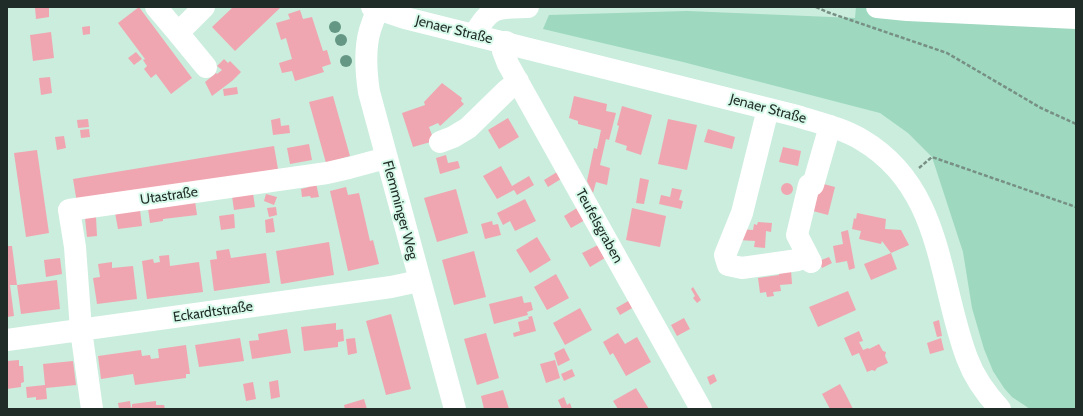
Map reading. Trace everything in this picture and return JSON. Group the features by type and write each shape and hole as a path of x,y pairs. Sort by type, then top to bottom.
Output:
{"street":[{"path":"156,7 206,67"},
{"path":"178,33 204,7"},
{"path":"474,35 483,20 490,13 500,9 528,7"},
{"path":"877,7 907,10 1076,18"},
{"name":"Jenaer Straße","path":"375,8 405,18 506,42 768,109 830,126 845,131 862,140 882,153 896,167 905,178 920,204 935,239 968,360 977,379 988,396 1000,409"},
{"name":"Flemminger Weg","path":"375,8 367,48 366,73 369,92 455,409"},
{"name":"Teufelsgraben","path":"506,42 503,51 508,64 701,409"},
{"path":"440,142 468,128 518,81"},
{"path":"768,109 742,212 725,255 728,265 742,268 805,261 797,235 809,186 813,185 830,126"},
{"name":"Utastraße","path":"81,330 75,247 69,210 327,173 386,158"},
{"name":"Eckardtstraße","path":"7,340 399,285 419,280"},
{"path":"81,330 92,409"}],"path":[{"path":"816,7 946,54 1041,108 1076,124"},
{"path":"905,178 932,157 1076,208"}],"green space":[{"path":"856,7 1076,7 1076,409 1030,409 1012,397 1004,388 993,371 984,349 972,308 963,252 932,157 908,133 880,113 683,62 543,29 549,15 687,11 855,18"}],"building":[{"path":"49,7 49,17 36,19 35,8"},
{"path":"139,7 192,78 171,94 156,74 151,78 144,69 147,66 143,60 145,59 118,23"},
{"path":"233,7 280,8 235,51 212,27"},
{"path":"300,10 303,19 312,17 323,51 327,50 331,64 322,67 324,72 295,81 292,71 282,73 279,63 292,59 286,38 281,40 276,23 290,19 288,14"},
{"path":"90,26 90,34 83,35 82,27"},
{"path":"51,32 54,58 33,61 30,35"},
{"path":"136,52 142,59 134,65 128,58"},
{"path":"224,59 228,63 230,61 241,72 212,96 205,82 222,70 217,66"},
{"path":"50,77 52,93 41,95 39,78"},
{"path":"442,83 462,98 461,101 464,104 440,126 438,123 429,127 434,141 413,147 402,113 425,105 424,102"},
{"path":"237,87 238,94 224,96 223,89"},
{"path":"333,96 350,156 326,163 309,102"},
{"path":"574,96 607,104 606,111 616,113 609,140 606,139 600,165 610,168 607,185 596,182 593,193 587,181 594,148 597,149 601,130 578,124 578,121 569,118"},
{"path":"622,106 652,115 641,155 626,150 627,146 615,142 619,126 617,125"},
{"path":"280,118 281,126 289,125 290,133 273,135 271,120"},
{"path":"508,118 519,137 499,149 488,130"},
{"path":"88,119 89,127 78,128 77,120"},
{"path":"668,119 697,125 687,170 658,164"},
{"path":"89,129 90,137 81,138 80,130"},
{"path":"708,129 735,137 732,149 704,142"},
{"path":"64,136 66,148 57,150 55,137"},
{"path":"309,144 312,160 290,164 287,148"},
{"path":"274,146 278,169 77,203 73,179"},
{"path":"783,147 801,151 798,166 779,162"},
{"path":"37,150 49,233 26,237 14,153"},
{"path":"446,155 448,163 458,161 460,168 440,174 436,158"},
{"path":"501,166 512,186 529,176 534,185 517,195 514,190 497,199 483,176"},
{"path":"557,172 561,179 548,187 544,180"},
{"path":"640,178 649,180 644,204 636,203"},
{"path":"816,182 835,187 828,215 809,210"},
{"path":"316,183 319,197 302,197 301,189"},
{"path":"789,183 792,184 792,194 785,195 782,194 781,187 782,184"},
{"path":"346,187 348,195 359,193 370,241 373,240 379,264 348,271 330,191"},
{"path":"672,188 682,190 679,200 683,201 681,209 659,204 661,195 670,197"},
{"path":"456,189 468,233 437,242 424,198"},
{"path":"253,193 255,207 234,210 232,196"},
{"path":"266,194 277,197 274,205 264,201"},
{"path":"525,199 536,221 515,231 510,221 503,225 497,213"},
{"path":"195,201 197,215 163,219 163,221 150,223 148,208"},
{"path":"276,207 277,215 269,217 267,208"},
{"path":"577,208 585,220 571,228 564,216"},
{"path":"632,208 666,216 660,247 626,240"},
{"path":"140,210 142,226 118,229 115,213"},
{"path":"857,213 886,219 885,229 901,230 909,245 891,253 882,241 881,244 859,239 861,231 852,229 854,218 856,219"},
{"path":"234,214 235,228 221,230 219,216"},
{"path":"96,217 97,236 87,237 85,218"},
{"path":"273,218 275,232 266,233 265,220"},
{"path":"492,221 493,225 498,224 501,235 485,239 481,224"},
{"path":"758,222 772,223 771,232 766,231 765,248 754,247 755,241 738,240 739,229 753,230 754,224 757,225"},
{"path":"848,230 855,268 849,270 847,261 836,263 833,246 843,244 841,232"},
{"path":"537,237 551,260 530,273 516,250"},
{"path":"329,242 334,275 281,284 276,251"},
{"path":"598,245 605,258 590,267 582,253"},
{"path":"7,246 12,246 17,285 10,285 14,316 7,317"},
{"path":"229,249 231,258 266,253 270,283 214,291 210,260 217,259 216,251"},
{"path":"474,251 486,297 454,305 442,260"},
{"path":"891,253 897,269 871,280 864,264"},
{"path":"169,255 170,266 199,262 203,292 147,299 142,261 153,259 154,263 160,262 159,256"},
{"path":"829,257 832,263 822,268 819,261"},
{"path":"60,258 62,274 46,277 44,260"},
{"path":"112,262 112,268 133,266 137,299 97,304 93,278 100,277 98,264"},
{"path":"791,270 792,284 780,285 781,291 773,292 774,296 767,297 766,292 760,293 758,278 779,275 779,271"},
{"path":"556,274 569,298 547,310 534,287"},
{"path":"57,280 60,309 21,314 17,285"},
{"path":"693,287 701,300 697,303 693,298 695,296 691,289"},
{"path":"848,291 856,310 818,327 809,307"},
{"path":"522,296 524,303 531,302 533,310 527,312 528,315 494,324 489,304"},
{"path":"630,300 634,307 620,315 616,308"},
{"path":"580,308 592,330 565,345 553,323"},
{"path":"391,314 411,389 386,395 366,321"},
{"path":"532,316 536,331 514,337 513,333 520,331 518,322 529,319 528,317"},
{"path":"684,318 690,329 677,336 671,325"},
{"path":"939,320 942,336 937,337 933,322"},
{"path":"336,323 336,330 343,329 344,341 338,342 338,347 304,351 301,327"},
{"path":"287,329 291,353 252,359 249,341 259,340 258,334"},
{"path":"859,331 863,341 859,342 863,350 879,344 883,351 886,352 885,356 888,363 877,368 875,371 872,370 867,372 859,353 852,356 844,338"},
{"path":"486,333 499,378 477,385 464,339"},
{"path":"618,333 625,344 637,337 651,362 626,376 613,353 610,355 603,342"},
{"path":"240,338 244,361 199,367 195,345"},
{"path":"355,338 357,353 348,355 346,339"},
{"path":"941,338 944,350 930,354 927,343"},
{"path":"186,345 190,374 186,374 186,378 135,385 133,374 101,379 98,356 141,350 142,356 150,355 151,359 159,358 158,349"},
{"path":"564,348 570,360 558,366 554,353"},
{"path":"19,360 19,366 23,366 24,382 21,383 21,387 7,389 7,361"},
{"path":"555,360 560,378 546,383 540,364"},
{"path":"73,361 76,385 46,388 47,399 36,400 36,397 27,398 26,387 45,385 43,364"},
{"path":"572,369 575,376 564,381 561,374"},
{"path":"714,374 717,381 710,385 707,377"},
{"path":"278,380 280,397 271,399 269,382"},
{"path":"253,382 256,399 246,401 243,384"},
{"path":"840,384 853,409 830,409 822,394"},
{"path":"636,388 649,409 618,409 613,401"},
{"path":"503,390 509,409 484,409 481,396"},
{"path":"564,397 567,405 570,403 572,409 562,409 558,400"},
{"path":"364,399 367,409 345,409 344,405"},
{"path":"130,401 131,408 132,404 156,401 156,405 164,405 165,409 119,409 118,403"}]}
